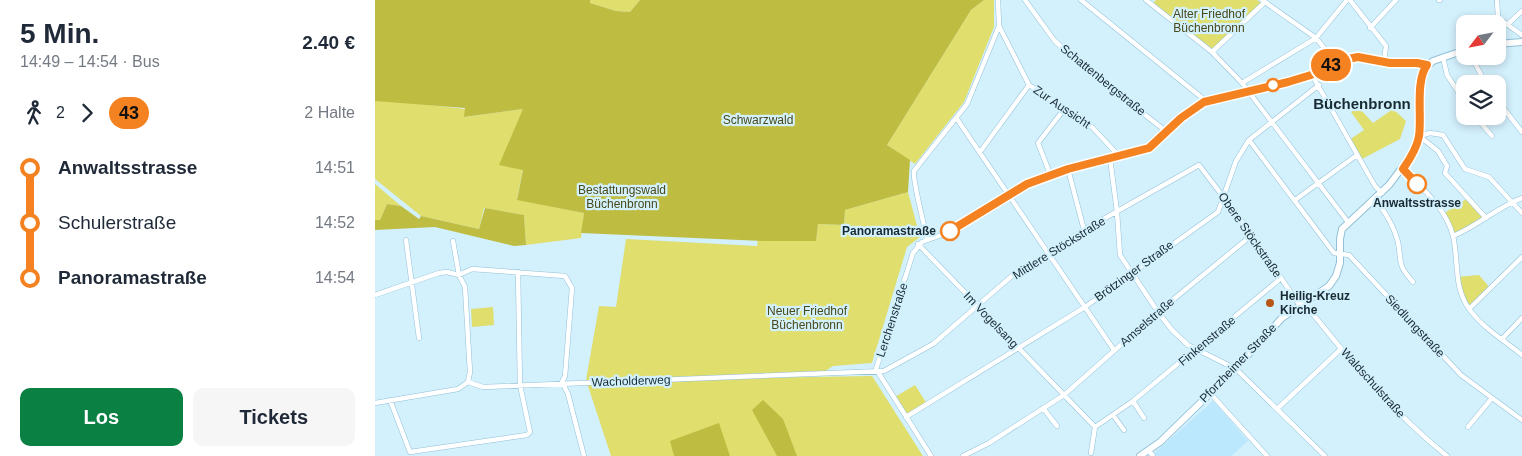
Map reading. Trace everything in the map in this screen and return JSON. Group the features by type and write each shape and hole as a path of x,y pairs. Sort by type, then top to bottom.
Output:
{"main road":[{"path":"1506,43 1522,42"},
{"path":"1348,222 1382,194 1403,169 1413,153 1419,136 1421,80 1427,65 1456,53"},
{"name":"Pforzheimer Straße","path":"1140,456 1151,453 1276,324 1324,292 1333,282 1339,270 1341,254 1340,234 1348,222"}],"street":[{"path":"927,240 921,206 912,177 918,162 957,119 967,104 999,26 998,0"},
{"name":"Schattenbergstraße","path":"1025,0 1054,40 1083,66 1167,132"},
{"path":"1081,0 1201,97 1204,102"},
{"path":"1241,83 1316,38 1349,0 1386,46 1384,61"},
{"path":"1370,28 1395,0"},
{"path":"1497,0 1499,15"},
{"path":"1150,1 1212,52 1241,83 1348,222"},
{"path":"1212,52 1263,1 1316,38 1336,63"},
{"path":"1522,11 1508,24 1522,35"},
{"name":"Zur Aussicht","path":"999,26 1029,85 1092,127 1119,156"},
{"path":"919,244 947,233 1009,194 1050,174 1149,148 1181,118 1204,102 1311,75 1336,63 1358,57 1427,65"},
{"path":"1443,57 1447,75 1456,88"},
{"path":"1311,75 1319,85 1357,155 1382,194"},
{"path":"980,152 1029,85"},
{"name":"Brötzinger Straße","path":"906,417 1085,307 1131,272 1218,212 1236,161 1249,140 1319,85"},
{"path":"1050,174 1038,143 1065,108"},
{"path":"1506,112 1522,132"},
{"path":"957,119 1114,350"},
{"path":"1483,125 1492,136"},
{"path":"1419,136 1430,133 1443,135 1465,169 1489,178 1522,213"},
{"path":"1419,136 1438,151 1447,166 1445,172 1486,218"},
{"name":"Siedlungstraße","path":"1249,140 1335,253 1349,255 1461,374 1522,420"},
{"path":"1295,200 1357,155"},
{"path":"1110,158 1120,254 1158,312 1172,330 1196,350 1235,368 1325,456"},
{"name":"Obere Stöckstraße","path":"1199,164 1252,235 1280,279 1303,305"},
{"name":"Mittlere Stöckstraße","path":"877,372 884,371 933,344 1013,275 1048,252 1199,164"},
{"path":"1068,169 1084,230"},
{"path":"1403,169 1443,214 1453,236 1457,276 1469,309 1522,355"},
{"path":"1453,236 1477,226 1486,218 1522,198"},
{"path":"1376,200 1391,224 1398,243 1398,261 1413,282"},
{"name":"Amselstraße","path":"963,456 989,443 1064,395 1158,312 1252,235"},
{"path":"406,240 419,338"},
{"path":"375,403 458,389 468,382 470,372 465,287 459,275 453,241"},
{"name":"Im Vogelsang","path":"919,244 1064,395"},
{"name":"Lerchenstraße","path":"919,244 913,253 877,366 877,372 931,456"},
{"path":"1469,309 1522,257"},
{"path":"375,295 412,281 447,272 459,275 472,269 561,274 571,283 565,376 562,382 566,387 585,456"},
{"path":"390,400 408,450 412,452 527,435 530,432 520,385 518,272"},
{"name":"Finkenstraße","path":"1095,427 1133,401 1280,279"},
{"name":"Waldschulstraße","path":"1303,305 1416,431 1447,456"},
{"path":"1502,339 1522,318"},
{"path":"1277,409 1341,349"},
{"name":"Wacholderweg","path":"468,382 483,387 562,382 569,384 877,372"},
{"path":"1210,393 1267,456"},
{"path":"1064,395 1095,427 1091,453"},
{"path":"1468,426 1492,398"},
{"path":"1133,401 1143,418"},
{"path":"1043,408 1057,426"},
{"path":"1113,415 1124,430"}],"shaded area":[{"path":"1213,401 1248,441 1231,456 1151,456"}],"green space":[{"name":"Schwarzwald","path":"375,0 590,0 590,3 616,11 630,12 640,0 984,0 971,10 887,145 910,160 908,192 845,210 844,225 818,224 816,241 763,241 581,233 584,213 517,200 523,170 499,165 523,109 464,117 465,108 375,101"},
{"path":"590,0 640,0 630,12 616,11 590,3"},
{"path":"984,0 994,0 994,27 964,102 915,164 887,145 971,10"},
{"name":"Alter Friedhof Büchenbronn","path":"1156,0 1257,0 1261,3 1213,50 1153,3"},
{"path":"386,100 465,109 465,117 523,109 523,169 517,199 584,213 581,238 526,245 524,215 484,208 479,229 421,216 375,179 375,101"},
{"path":"1359,108 1373,123 1393,109 1406,121 1400,139 1360,160 1349,140 1364,130 1351,112"},
{"path":"375,184 401,206 387,204 380,220 375,220"},
{"name":"Neuer Friedhof Büchenbronn","path":"908,192 920,237 907,247 872,363 833,366 824,372 746,374 746,378 872,376 923,456 611,456 586,380 599,306 616,307 626,239 757,246 758,238 588,206 816,240 818,224 844,225 845,210"},
{"path":"1468,198 1486,218 1453,236 1443,214"},
{"path":"387,204 401,206 419,219 421,216 479,229 485,208 524,215 526,245 514,246 435,227 375,230 375,220 380,220"},
{"path":"1479,275 1490,288 1469,309 1456,277"},
{"path":"493,307 494,325 472,327 471,309"},
{"path":"915,385 927,404 906,417 893,398"},
{"path":"763,400 783,419 797,456 777,456 752,410"},
{"path":"719,423 730,456 674,456 670,441"}],"bus line":[{"name":"43","path":"950,231 1027,184 1050,174 1149,148 1158,142 1181,118 1204,102 1288,82 1311,75 1343,60 1358,57 1390,63 1427,65 1424,68 1421,80 1419,136 1413,153 1403,169 1417,184"}],"place":[{"name":"Anwaltsstrasse","path":"1417,184"},
{"name":"Panoramastraße","path":"950,231"},
{"name":"Heilig-Kreuz Kirche","path":"1270,303"}],"district":[{"name":"Büchenbronn","path":"1362,104"}],"park label":[{"name":"Bestattungswald Büchenbronn","path":"622,197"}]}
